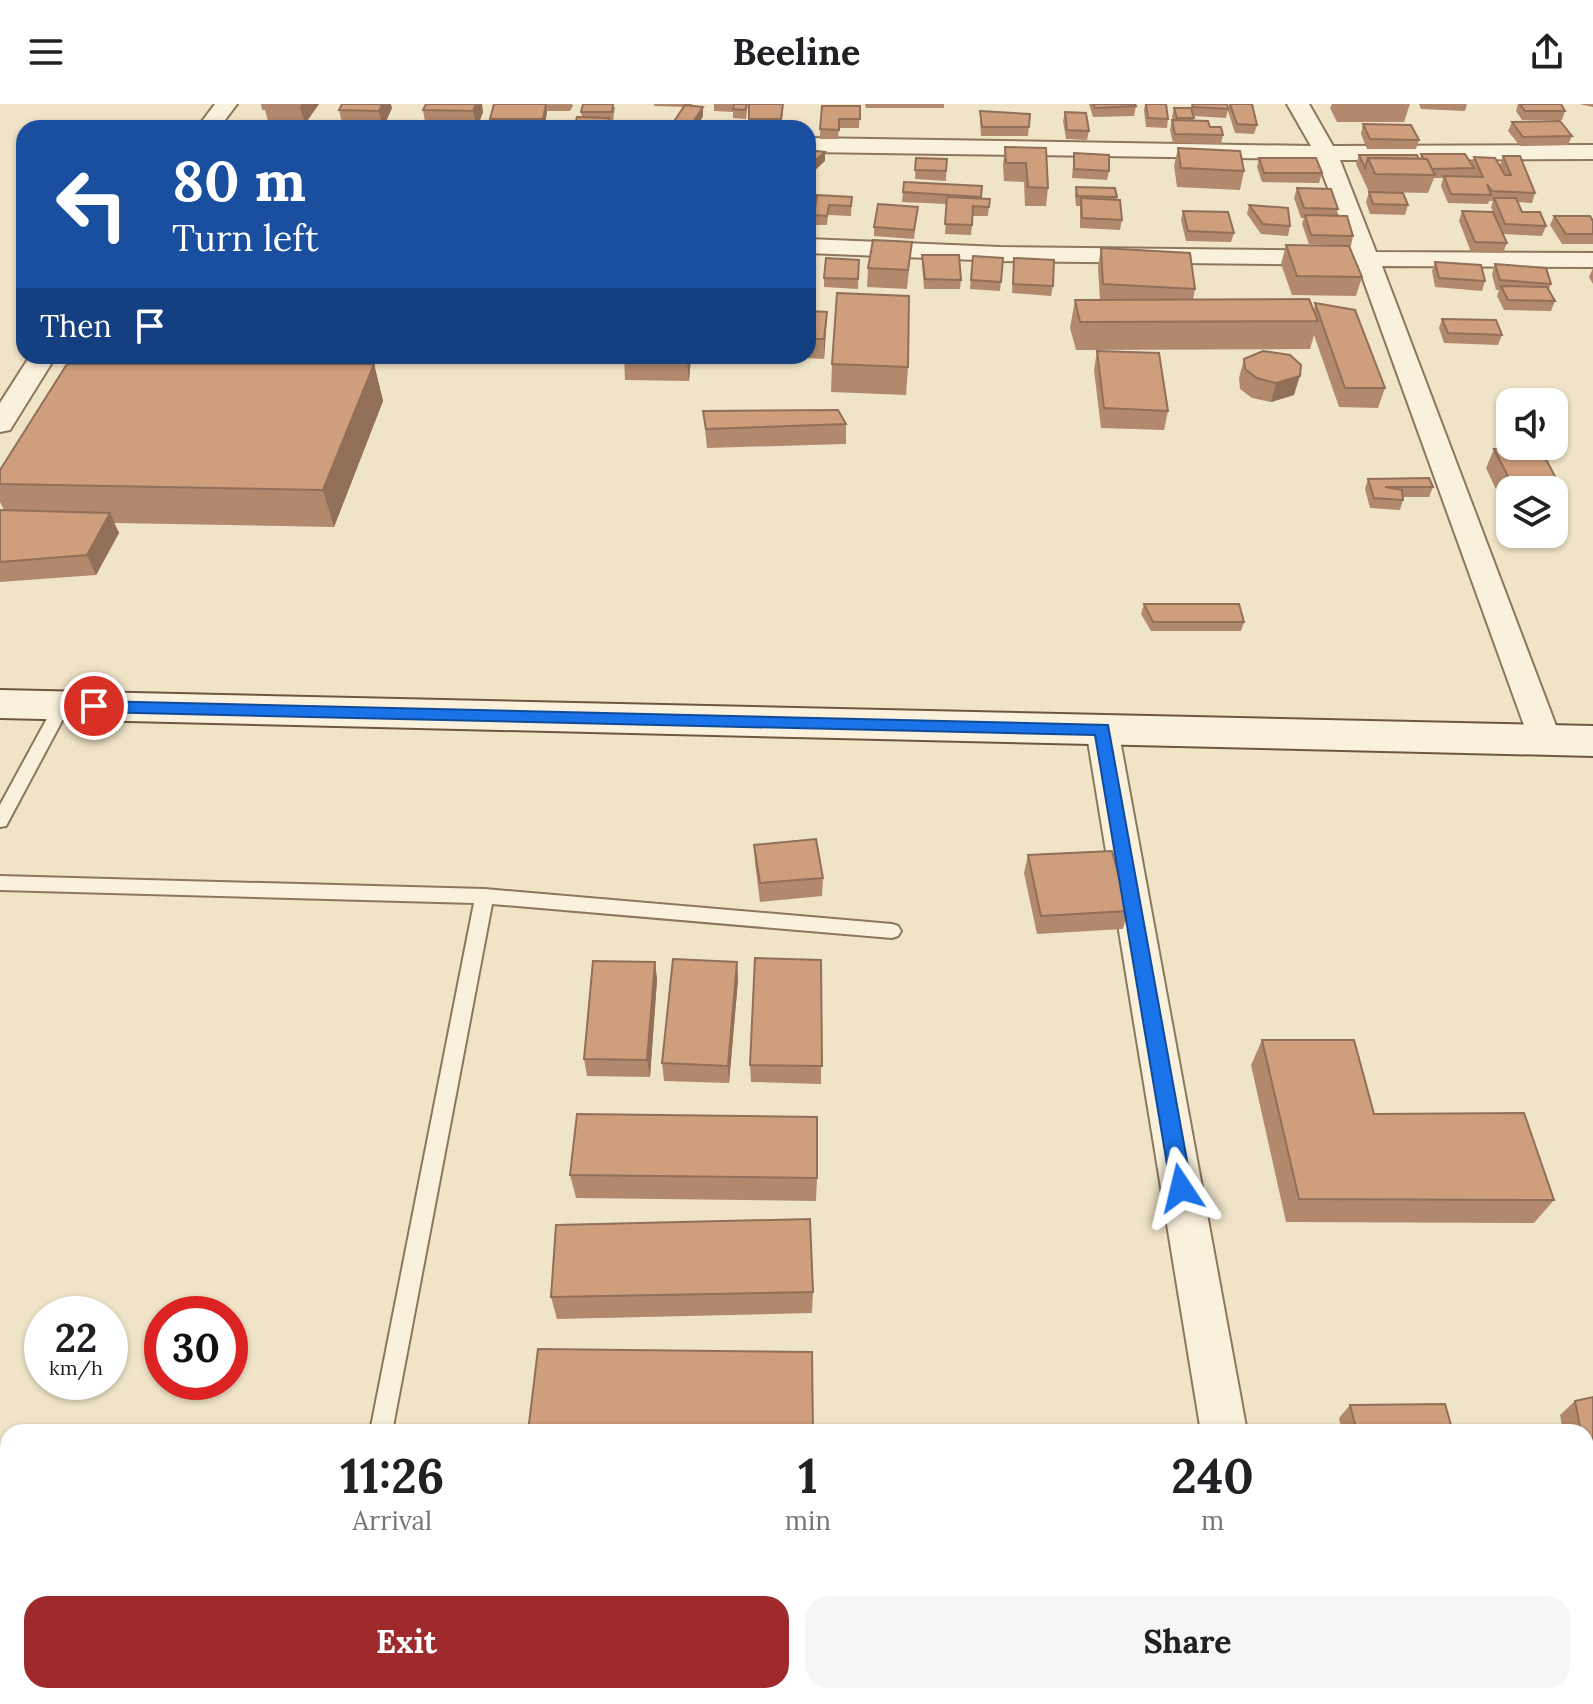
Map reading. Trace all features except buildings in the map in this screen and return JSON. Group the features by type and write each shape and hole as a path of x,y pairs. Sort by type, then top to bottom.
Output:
{"main road":[{"path":"0,704 1593,741"}],"street":[{"path":"1298,104 1326,153 1367,258 1545,739"},
{"path":"816,145 1326,153 1593,152"},
{"path":"816,246 1000,254 1403,261 1593,260"},
{"path":"0,424 38,364"},
{"path":"1102,729 1223,1424"}],"lane":[{"path":"0,821 62,706"},
{"path":"0,883 484,896 892,931"},
{"path":"383,1424 484,896"}],"route":[{"path":"94,706 1102,729 1181,1188"}]}
